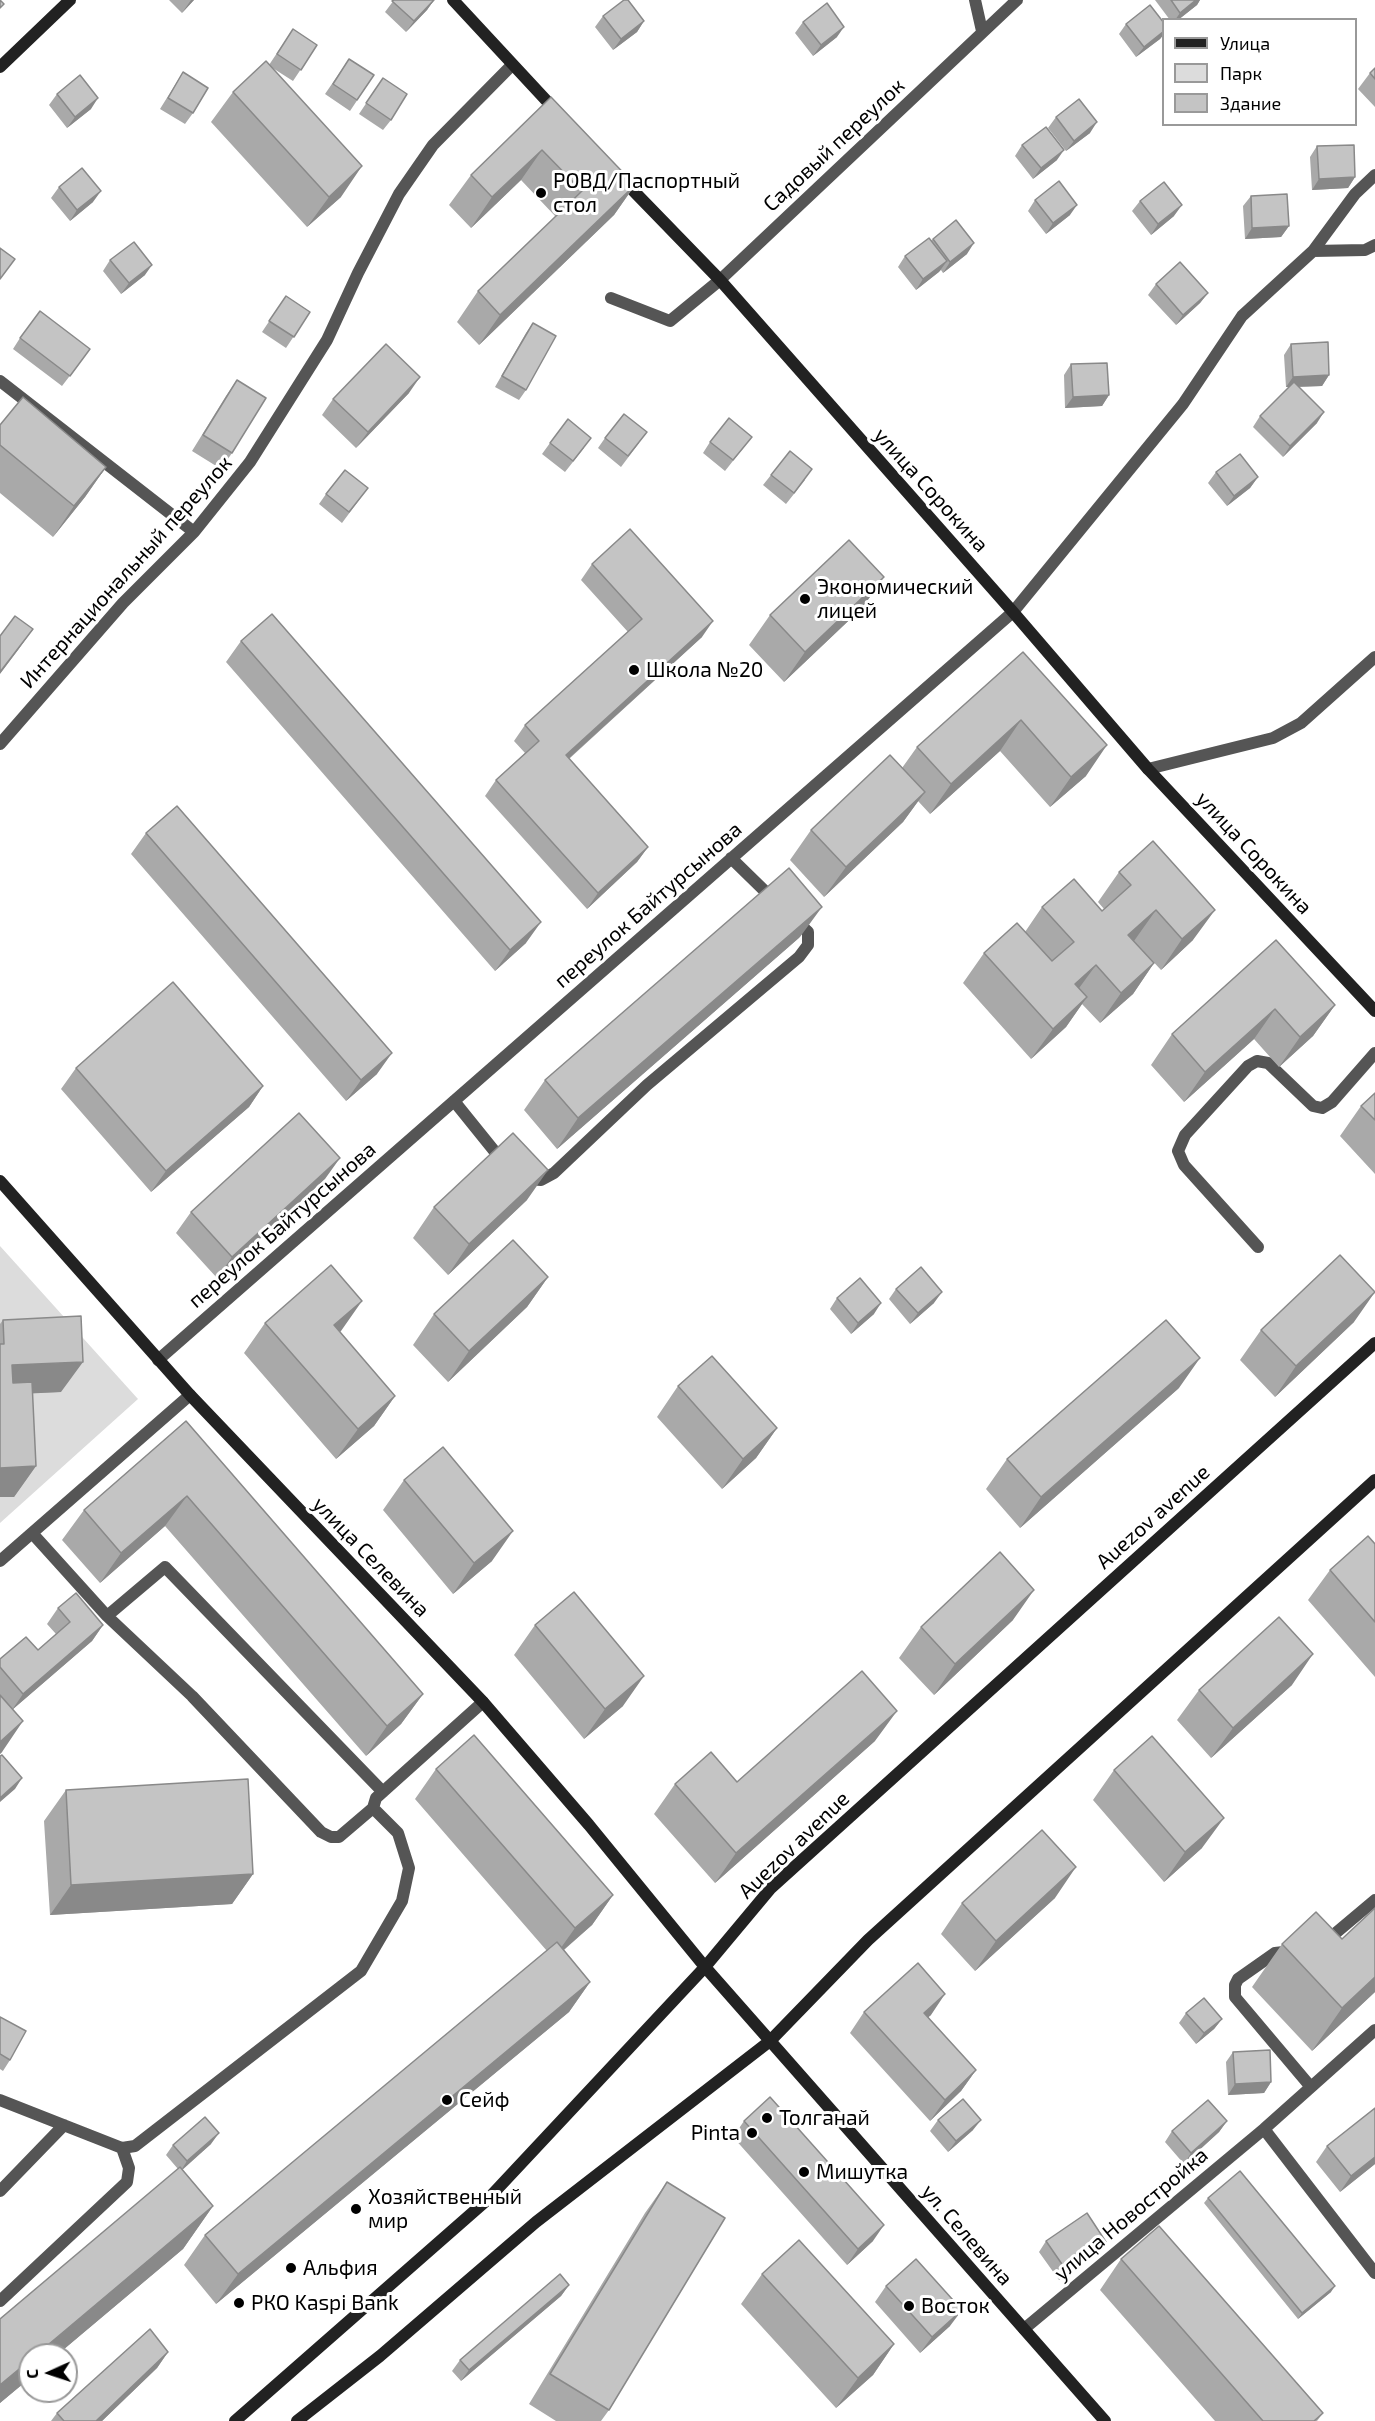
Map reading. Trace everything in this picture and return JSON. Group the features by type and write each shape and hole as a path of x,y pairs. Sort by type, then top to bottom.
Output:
{"main road":[{"path":"0,67 70,0"},
{"path":"453,0 570,125"},
{"name":"улица Сорокина","path":"611,168 720,280 1013,612 1148,769 1375,1011"},
{"name":"улица Селевина","path":"0,1181 190,1395 483,1702 589,1825 705,1967"},
{"name":"Auezov avenue","path":"236,2421 487,2200 705,1967 771,1888 1375,1343"},
{"path":"297,2421 380,2356 536,2222 770,2041 868,1940 1375,1480"},
{"name":"ул. Селевина","path":"705,1967 1105,2421"}],"street":[{"path":"975,0 982,31"},
{"name":"Садовый переулок","path":"610,298 670,321 720,280 1017,0"},
{"name":"Интернациональный переулок","path":"0,744 123,603 194,532 250,462 327,340 358,273 399,194 433,145 512,65"},
{"name":"переулок Байтурсынова","path":"158,1360 1013,612 1183,404 1242,316 1313,250 1355,194 1375,175"},
{"path":"1313,250 1365,250 1375,246"},
{"path":"0,381 194,532"},
{"path":"1148,769 1273,738 1301,723 1375,657"},
{"path":"454,1101 513,1175 541,1180 554,1173 647,1085 799,957 808,945 808,932 731,858"},
{"path":"1258,1247 1184,1165 1178,1151 1185,1135 1248,1066 1257,1061 1268,1063 1313,1106 1322,1108 1332,1102 1375,1053"},
{"path":"0,1561 190,1395"},
{"path":"32,1533 107,1616 192,1696 321,1832 331,1837 339,1837 373,1808 376,1798 483,1702"},
{"path":"107,1616 165,1567 383,1792"},
{"path":"0,2100 122,2148 142,2143 361,1971 402,1900 409,1868 398,1833 373,1808"},
{"path":"1310,2086 1235,1997 1234,1991 1238,1979 1275,1953 1318,1947 1375,1900"},
{"name":"улица Новостройка","path":"1024,2330 1264,2129 1375,2030"},
{"path":"0,2191 64,2124"},
{"path":"1264,2129 1375,2273"},
{"path":"0,2301 127,2182 129,2168 122,2148"}],"green space":[{"path":"0,1246 138,1399 0,1523"}],"building":[{"path":"434,0 414,21 392,1"},
{"path":"624,0 628,0 644,21 621,39 603,16"},
{"path":"1171,0 1196,0 1180,13"},
{"path":"827,3 844,27 821,45 803,22"},
{"path":"1150,5 1162,20 1162,33 1144,47 1126,24"},
{"path":"293,29 317,45 301,70 277,54"},
{"path":"349,59 374,75 357,100 333,84"},
{"path":"266,61 362,166 329,197 233,92"},
{"path":"1375,68 1375,79 1370,73"},
{"path":"183,72 208,88 193,113 168,98"},
{"path":"80,75 98,98 75,117 57,94"},
{"path":"383,78 407,94 391,120 366,103"},
{"path":"551,97 635,185 500,315 478,291 582,191 542,150 492,197 471,175"},
{"path":"1079,99 1097,122 1074,141 1056,117"},
{"path":"1046,127 1064,150 1041,168 1022,145"},
{"path":"1354,145 1355,177 1319,179 1317,146"},
{"path":"82,168 101,191 77,210 59,187"},
{"path":"1059,181 1077,205 1053,223 1035,200"},
{"path":"1164,182 1182,205 1158,224 1140,201"},
{"path":"1287,194 1289,226 1252,228 1251,196"},
{"path":"956,220 974,243 950,262 933,239"},
{"path":"929,238 947,261 923,279 905,256"},
{"path":"134,242 152,265 129,283 110,260"},
{"path":"0,248 15,259 0,279"},
{"path":"1180,262 1208,293 1183,315 1156,284"},
{"path":"286,296 310,312 294,337 269,321"},
{"path":"40,311 90,349 70,376 20,338"},
{"path":"533,323 556,336 526,390 502,376"},
{"path":"1328,342 1329,375 1293,377 1291,344"},
{"path":"386,344 420,377 368,432 333,399"},
{"path":"1107,363 1109,395 1073,397 1071,364"},
{"path":"237,380 266,398 232,453 203,435"},
{"path":"1294,382 1324,412 1290,446 1260,416"},
{"path":"23,397 106,467 74,506 0,445 0,425"},
{"path":"624,414 647,432 628,456 605,438"},
{"path":"729,418 752,437 733,460 710,442"},
{"path":"568,419 591,438 573,461 550,443"},
{"path":"790,451 812,469 794,493 771,475"},
{"path":"1240,454 1258,477 1234,496 1216,472"},
{"path":"345,470 368,488 349,512 326,494"},
{"path":"630,529 713,621 566,755 648,847 598,893 496,780 539,741 525,725 642,619 592,564"},
{"path":"849,540 884,577 805,652 770,615"},
{"path":"272,614 541,922 510,950 241,641"},
{"path":"15,616 33,629 0,672 0,636"},
{"path":"1023,652 1107,745 1071,777 1021,720 951,784 917,747"},
{"path":"890,755 925,792 846,867 811,830"},
{"path":"177,806 392,1053 361,1080 146,833"},
{"path":"1153,841 1215,910 1182,939 1156,910 1128,935 1154,963 1121,993 1096,965 1075,984 1087,997 1053,1029 984,953 1017,923 1052,961 1074,942 1042,907 1074,879 1102,911 1131,885 1119,872"},
{"path":"789,868 822,907 578,1118 545,1080"},
{"path":"1276,940 1335,1005 1300,1037 1275,1009 1205,1072 1172,1034"},
{"path":"173,982 263,1086 166,1171 76,1068"},
{"path":"1375,1093 1375,1120 1361,1106"},
{"path":"299,1113 340,1158 232,1257 191,1212"},
{"path":"513,1133 548,1170 469,1244 434,1207"},
{"path":"513,1240 548,1277 469,1351 434,1314"},
{"path":"1340,1255 1375,1292 1296,1366 1261,1330"},
{"path":"331,1265 362,1301 334,1325 395,1396 358,1429 265,1323"},
{"path":"921,1267 942,1292 918,1313 896,1289"},
{"path":"860,1278 881,1303 858,1323 837,1298"},
{"path":"81,1316 83,1362 12,1365 13,1383 32,1382 36,1466 0,1468 0,1344 4,1344 3,1320"},
{"path":"1166,1320 1200,1358 1041,1497 1007,1459"},
{"path":"712,1356 777,1428 743,1459 678,1386"},
{"path":"186,1421 423,1694 387,1726 187,1496 121,1553 84,1510"},
{"path":"443,1447 513,1531 474,1563 404,1480"},
{"path":"1368,1536 1375,1544 1375,1622 1330,1570"},
{"path":"1000,1552 1034,1590 955,1664 921,1627"},
{"path":"574,1592 644,1676 605,1709 535,1625"},
{"path":"76,1593 103,1625 23,1694 0,1667 0,1659 26,1637 38,1650 70,1622 58,1608"},
{"path":"1279,1617 1313,1654 1233,1728 1199,1690"},
{"path":"862,1671 897,1711 736,1853 675,1784 711,1752 737,1782"},
{"path":"0,1695 23,1721 0,1742"},
{"path":"474,1735 613,1895 575,1928 436,1769"},
{"path":"1152,1736 1224,1818 1185,1852 1114,1770"},
{"path":"2,1755 22,1778 0,1798 0,1756"},
{"path":"248,1779 253,1874 71,1885 66,1790"},
{"path":"1042,1830 1076,1867 996,1941 962,1903"},
{"path":"1375,1908 1375,1977 1342,2008 1282,1944 1316,1912 1342,1939"},
{"path":"557,1942 590,1982 238,2274 205,2235"},
{"path":"918,1963 945,1994 924,2013 976,2070 945,2100 864,2012"},
{"path":"1204,1998 1222,2019 1204,2033 1186,2013"},
{"path":"0,2017 26,2031 10,2060 0,2054"},
{"path":"1270,2050 1271,2082 1235,2084 1233,2052"},
{"path":"770,2097 884,2225 858,2249 744,2121"},
{"path":"963,2099 981,2120 956,2141 938,2120"},
{"path":"1208,2100 1227,2121 1191,2153 1172,2131"},
{"path":"1375,2108 1375,2157 1351,2176 1327,2146"},
{"path":"205,2117 219,2133 187,2161 173,2145"},
{"path":"180,2167 213,2206 50,2343 18,2343 18,2370 0,2385 0,2319"},
{"path":"1240,2171 1335,2286 1302,2313 1208,2198"},
{"path":"667,2182 725,2218 609,2410 550,2374"},
{"path":"1087,2213 1106,2242 1066,2270 1046,2241"},
{"path":"1159,2226 1323,2413 1314,2421 1263,2421 1121,2259"},
{"path":"799,2240 894,2344 858,2378 762,2274"},
{"path":"916,2259 962,2310 932,2337 886,2286"},
{"path":"560,2274 569,2285 469,2370 460,2360"},
{"path":"150,2329 168,2352 96,2421 64,2421 57,2413 68,2403 78,2403 78,2394"}],"place":[{"name":"РОВД/Паспортный стол","path":"541,193"},
{"name":"Экономический лицей","path":"805,599"},
{"name":"Школа №20","path":"634,670"},
{"name":"Сейф","path":"447,2100"},
{"name":"Толганай","path":"767,2118"},
{"name":"Pinta","path":"752,2133"},
{"name":"Мишутка","path":"804,2172"},
{"name":"Хозяйственный мир","path":"356,2209"},
{"name":"Альфия","path":"291,2268"},
{"name":"РКО Kaspi Bank","path":"239,2303"},
{"name":"Восток","path":"909,2306"}]}
